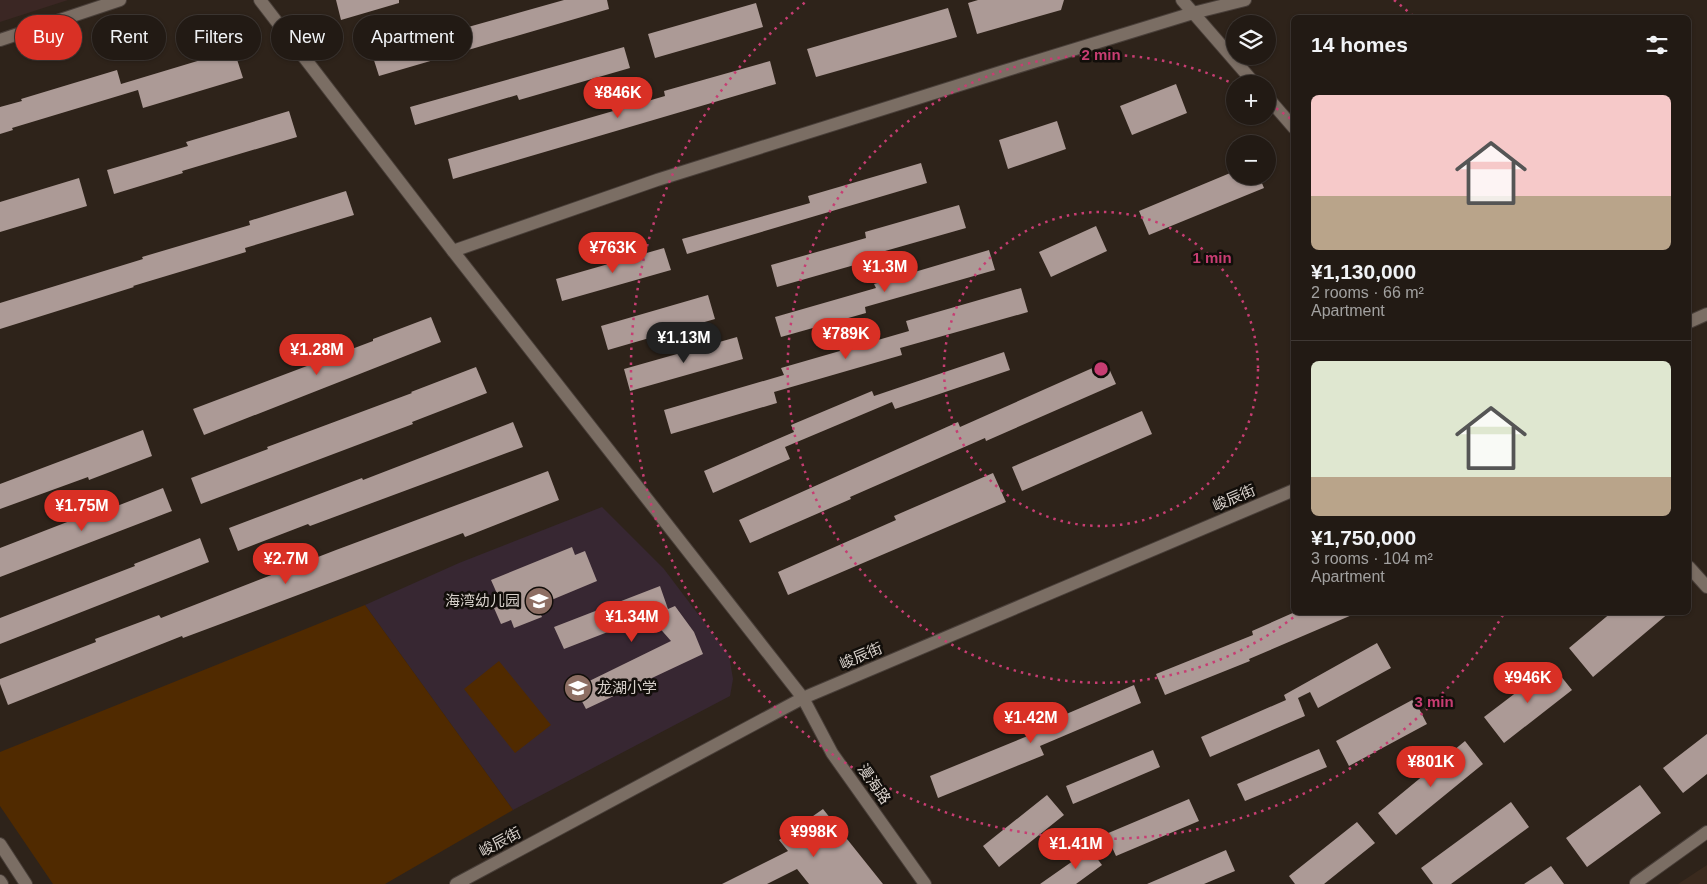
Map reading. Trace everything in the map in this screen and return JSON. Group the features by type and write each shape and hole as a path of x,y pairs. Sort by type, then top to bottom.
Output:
{"street":[{"path":"0,40 120,0"},
{"name":"漫海路","path":"260,0 453,251 803,698 832,753 925,884"},
{"path":"1182,0 1247,75"},
{"path":"453,251 657,180 1193,13 1245,0"},
{"path":"1276,107 1291,125"},
{"path":"1691,321 1707,314"},
{"name":"峻辰街","path":"456,884 803,698 1291,491"},
{"path":"1691,569 1707,587"},
{"path":"1636,883 1707,832"},
{"path":"0,844 26,884"}],"shaded area":[{"path":"0,0 68,0 22,15 15,15 15,17 0,22"},
{"name":"龙湖小学","path":"602,507 664,569 729,655 733,679 730,696 513,810 365,605 459,563"},
{"path":"365,605 513,810 385,884 53,884 0,806 0,752"},
{"path":"499,661 551,725 515,753 464,689"},
{"path":"1707,865 1707,884 1678,884"}],"building":[{"path":"336,0 399,0 399,3 343,19 343,15 340,15"},
{"path":"564,0 607,0 609,9 472,49 472,26"},
{"path":"978,0 1064,0 1061,10 977,34 968,3"},
{"path":"756,3 763,27 655,58 648,34"},
{"path":"948,8 957,37 816,77 807,49"},
{"path":"624,47 630,68 519,100 517,95 415,125 410,107"},
{"path":"201,60 237,60 243,78 143,108 138,90 12,128 13,130 0,134 0,107 117,70 121,84"},
{"path":"374,60 434,60 379,76"},
{"path":"770,61 776,84 453,179 448,159 665,96 664,91"},
{"path":"1176,84 1187,113 1132,135 1120,106"},
{"path":"289,111 297,137 182,171 183,173 114,194 107,170 188,146 186,142"},
{"path":"1057,121 1066,149 1008,169 999,140"},
{"path":"921,163 927,183 687,254 682,239 810,203 808,196"},
{"path":"1226,175 1226,185 1263,185 1264,188 1149,235 1139,211"},
{"path":"79,178 87,206 0,232 0,202"},
{"path":"346,191 354,215 245,248 246,252 0,329 0,303 143,259 142,257 250,225 249,221"},
{"path":"959,205 966,228 857,259 858,264 777,287 771,265 866,238 865,232"},
{"path":"1096,226 1107,251 1051,277 1039,252"},
{"path":"664,248 671,270 562,301 556,279"},
{"path":"989,250 995,270 865,307 866,313 781,337 775,317 876,288 874,284"},
{"path":"1021,288 1028,312 900,348 902,355 774,392 777,403 671,434 664,410 784,375 781,368 909,331 906,321"},
{"path":"708,295 715,319 608,350 601,326"},
{"path":"431,317 441,342 204,435 193,409"},
{"path":"737,337 743,359 630,391 624,369"},
{"path":"1004,352 1010,370 895,409 892,402 785,447 790,459 713,493 704,471 794,432 791,425 872,391 874,396"},
{"path":"1106,362 1116,384 986,441 985,438 750,543 739,520 958,422 960,427"},
{"path":"476,367 487,393 412,422 413,424 201,504 191,478"},
{"path":"1142,411 1152,434 1022,491 1012,467"},
{"path":"513,422 523,447 238,551 229,528 362,478 363,480"},
{"path":"143,430 152,456 89,480 88,477 0,509 0,484"},
{"path":"548,471 559,500 465,537 463,533 183,638 182,636 8,705 0,679 96,642 95,639 159,615 161,618"},
{"path":"993,473 1006,502 788,595 778,572 896,520 894,516"},
{"path":"163,488 172,511 0,577 0,548 93,512 94,515"},
{"path":"200,538 209,562 0,644 0,618 135,566 134,564"},
{"path":"572,547 575,555 585,551 597,581 537,606 542,617 514,628 511,620 501,624 494,608 502,605 491,580"},
{"path":"660,586 668,609 675,606 694,632 703,654 586,709 575,688 671,641 649,616 564,649 554,627"},
{"path":"1291,614 1352,615 1249,659 1250,661 1165,695 1156,674 1253,635 1252,631"},
{"path":"1608,615 1666,615 1593,677 1569,648"},
{"path":"1377,643 1391,668 1318,708 1310,692 1298,698 1305,716 1210,757 1201,737 1286,700 1284,695"},
{"path":"1552,665 1572,690 1504,743 1484,717"},
{"path":"1134,685 1141,703 1040,746 1044,755 938,798 930,776 1052,726 1050,721"},
{"path":"1414,699 1427,724 1349,766 1336,741"},
{"path":"1707,734 1707,774 1683,793 1663,768"},
{"path":"1465,741 1483,764 1396,835 1378,813"},
{"path":"1319,749 1327,767 1245,801 1237,784"},
{"path":"1153,750 1160,767 1073,804 1066,786"},
{"path":"1640,785 1661,813 1587,867 1566,838"},
{"path":"1047,795 1064,815 999,867 983,846"},
{"path":"1189,799 1199,821 1116,856 1106,834"},
{"path":"1511,802 1529,827 1451,884 1433,884 1421,868"},
{"path":"823,809 883,884 809,884 797,869 767,884 722,884 788,851 779,840"},
{"path":"1357,822 1375,843 1324,884 1295,884 1289,876"},
{"path":"1090,849 1102,865 1076,884 1040,884"},
{"path":"1226,850 1235,871 1204,884 1147,884"},
{"path":"1551,866 1564,884 1524,884"}],"place":[{"name":"海湾幼儿园","path":"539,601"},
{"name":"龙湖小学","path":"578,688"}]}
